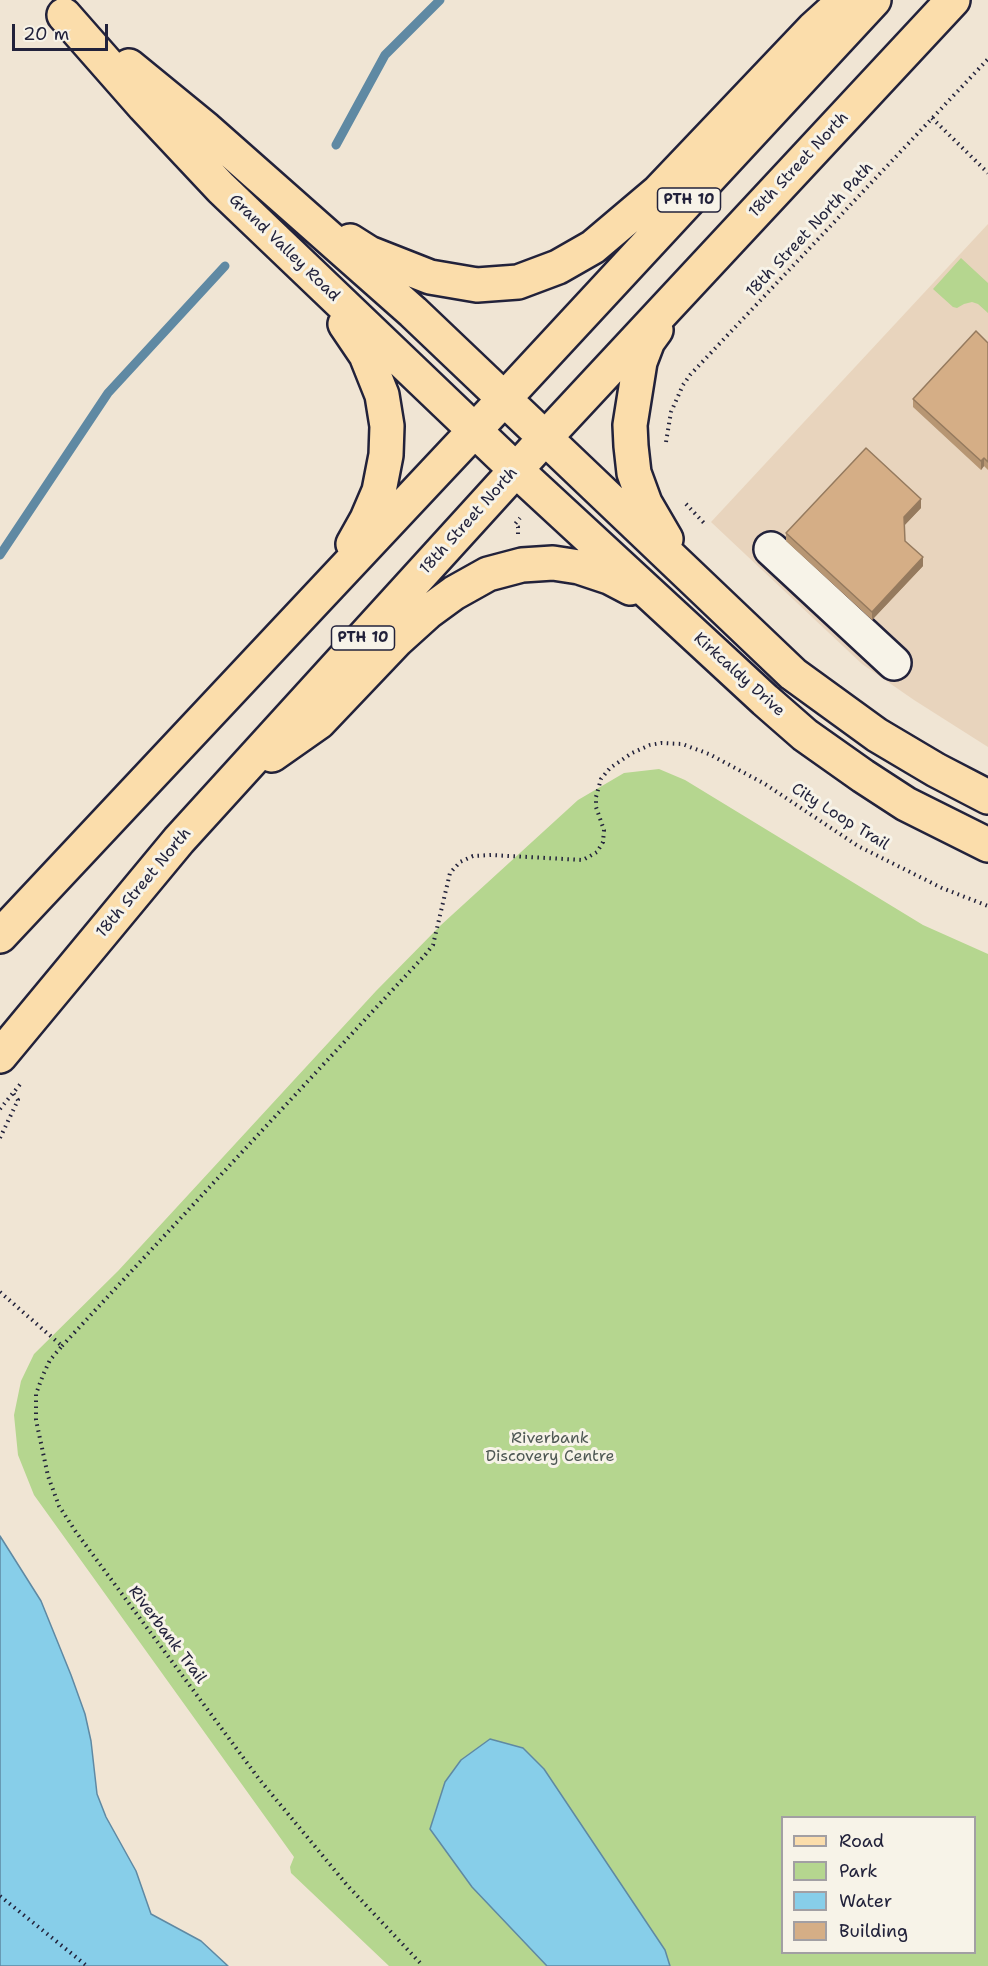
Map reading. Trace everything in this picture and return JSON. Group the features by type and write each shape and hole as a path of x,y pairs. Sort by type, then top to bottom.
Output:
{"main road":[{"path":"254,171 322,222 369,253 430,277 477,285 518,282 558,267 593,247 622,224 658,192 813,29 845,0"},
{"name":"PTH 10","path":"0,936 504,399 874,0"},
{"name":"18th Street North","path":"0,1056 154,868 545,438 953,0"},
{"name":"Grand Valley Road","path":"56,7 254,171 413,312 545,438"},
{"name":"Grand Valley Road","path":"56,7 151,114 221,188 516,470"},
{"path":"292,257 333,306 366,355 382,395 387,426 386,455 379,492 345,559 308,608"},
{"path":"697,274 648,341 640,362 634,396 630,425 631,446 637,483 664,537 731,616"},
{"path":"545,438 793,674 877,735 988,797"},
{"name":"Kirkcaldy Drive","path":"516,470 805,735 906,804 988,845"},
{"path":"211,805 242,777 319,723 428,612 454,593 488,574 532,564 553,563 579,567 609,577 637,592 686,627"}],"lane":[{"path":"771,549 894,663"}],"path":[{"name":"18th Street North Path","path":"666,444 667,428 678,393 690,375 988,59"},
{"path":"932,118 988,173"},
{"path":"681,497 704,523"},
{"path":"519,538 518,527 515,524 527,511"},
{"name":"City Loop Trail","path":"682,744 709,754 765,784 858,846 942,888 988,906"},
{"name":"Riverbank Trail","path":"423,1966 347,1885 259,1779 76,1532 59,1506 48,1476 36,1420 36,1394 50,1360 62,1346 433,945 450,873 460,862 473,856 491,855 583,860 597,852 603,842 604,830 596,807 596,798 601,779 610,768 632,753 650,745 682,744"},
{"path":"0,1138 18,1100 13,1093"},
{"path":"0,1292 62,1346"},
{"path":"0,1896 87,1966"}],"shaded area":[{"path":"988,224 988,747 862,664 711,522"}],"green space":[{"path":"961,258 988,283 988,313 972,302 957,308 953,307 933,289"},
{"name":"Riverbank Discovery Centre","path":"659,769 685,780 923,925 988,954 988,1966 389,1966 291,1873 290,1867 294,1857 34,1495 18,1455 14,1415 21,1381 34,1354 118,1271 376,991 441,925 578,800 624,773"}],"water":[{"path":"0,1536 41,1601 71,1675 85,1714 91,1741 97,1794 106,1817 136,1871 151,1914 201,1941 228,1966 0,1966"},
{"path":"490,1739 523,1748 544,1769 665,1950 670,1966 547,1966 472,1887 430,1829 445,1782 461,1760"}],"building":[{"path":"976,331 988,343 988,462 984,458 981,461 913,399"},
{"path":"866,448 921,499 904,517 905,541 923,557 872,612 786,533"}],"waterway":[{"path":"336,145 385,55 440,0"},
{"path":"0,555 108,393 225,266"}]}
